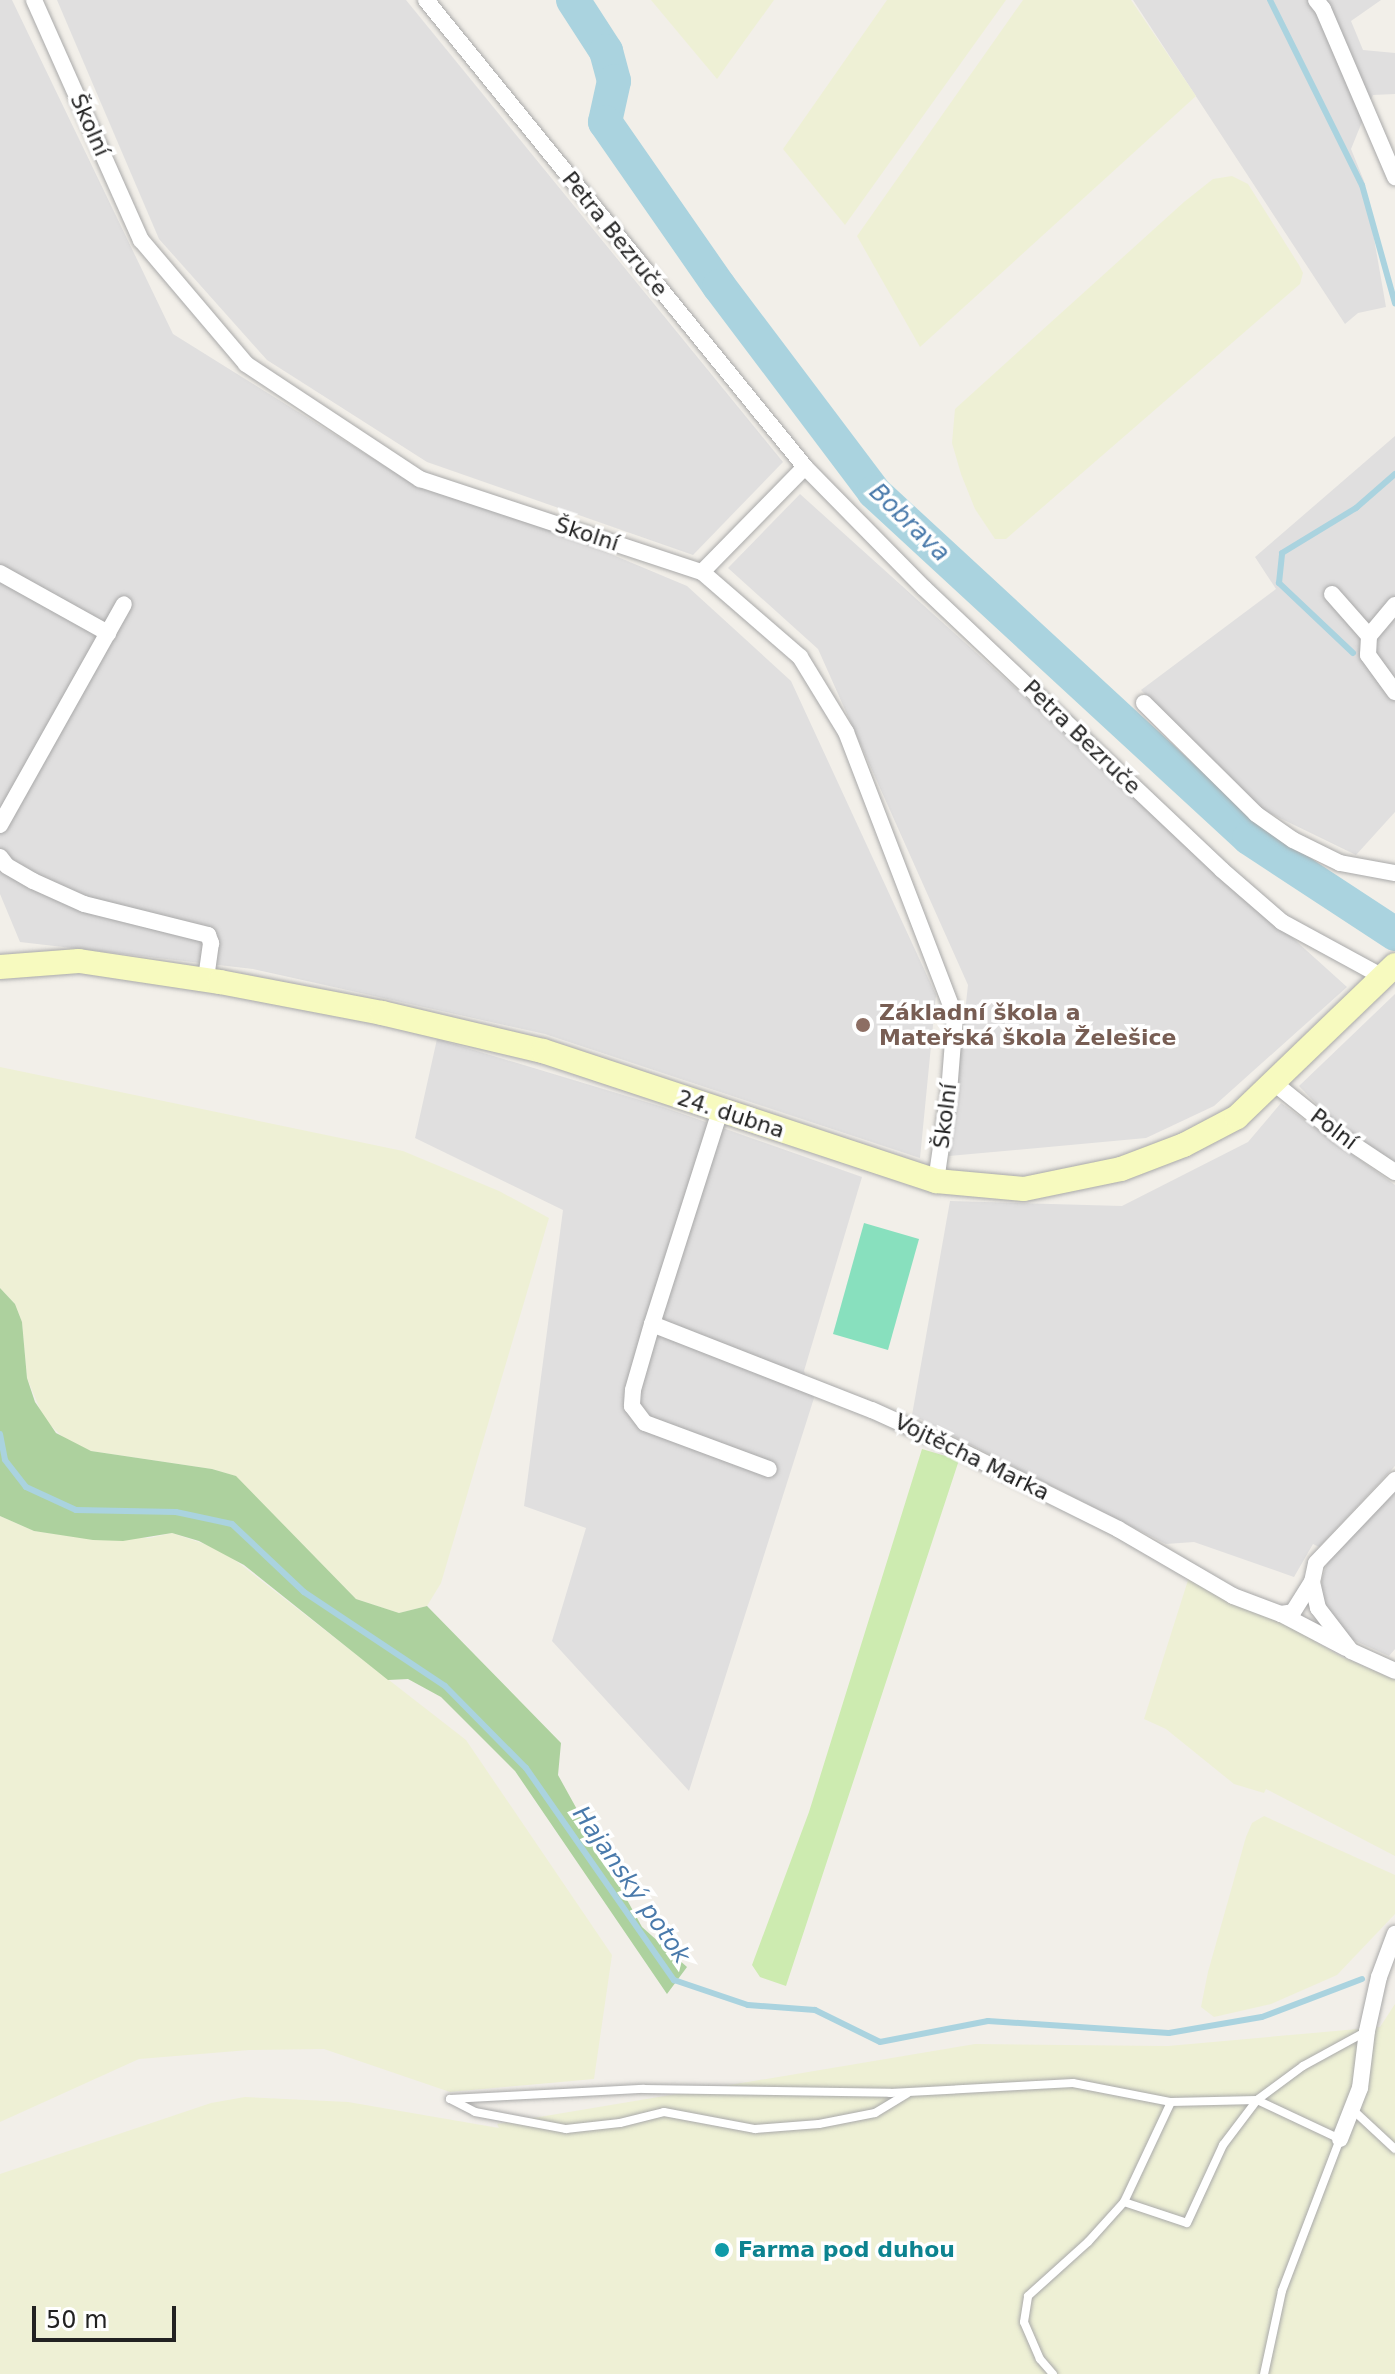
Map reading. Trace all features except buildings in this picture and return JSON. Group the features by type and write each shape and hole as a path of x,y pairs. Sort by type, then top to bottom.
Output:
{"main road":[{"name":"24. dubna","path":"0,967 79,961 206,980 382,1013 543,1051 936,1181 1024,1189 1121,1169 1184,1145 1237,1117 1389,971"}],"street":[{"name":"Školní","path":"34,0 141,240 246,364 420,479 702,572 800,657 846,732 955,1016 949,1092 936,1181"},
{"name":"Petra Bezruče","path":"426,0 805,467 924,588 1222,870 1282,922 1389,971"},
{"path":"1316,0 1323,9 1395,177"},
{"path":"702,572 805,467"},
{"path":"0,573 108,633"},
{"path":"1332,594 1369,636"},
{"path":"0,825 124,604"},
{"path":"1395,605 1369,636 1368,655 1395,692"},
{"path":"1144,703 1256,814 1293,840 1340,863 1395,873"},
{"path":"0,857 7,866 33,881 84,904 208,935 211,943 206,980"},
{"name":"Polní","path":"1274,1083 1339,1135 1395,1172"},
{"path":"720,1111 652,1324 633,1390 632,1406 637,1417 769,1469"},
{"name":"Vojtěcha Marka","path":"652,1324 872,1410 947,1444 1118,1529 1233,1596 1281,1614 1395,1671"},
{"path":"1281,1614 1293,1612 1312,1582 1316,1563 1395,1480"},
{"name":"Vojtěcha Marka","path":"1312,1582 1318,1608 1351,1651"},
{"path":"1340,2139 1360,2088 1367,2031 1379,1977 1395,1934"}],"lane":[{"path":"1124,2202 1187,2223 1223,2145 1257,2100 1303,2066 1367,2031"},
{"path":"911,2092 875,2113 819,2124 755,2129 664,2112 620,2123 566,2129 475,2112 450,2099 644,2089 810,2095 1073,2083 1171,2102 1257,2100 1340,2139 1282,2291 1264,2374"},
{"path":"1053,2374 1040,2359 1024,2322 1028,2296 1088,2242 1124,2202 1171,2102"},
{"path":"1353,2110 1395,2149"}],"shaded area":[{"path":"0,0 12,0 173,334 422,489 525,518 687,586 791,681 936,995 920,1158 545,1034 253,969 20,942 0,894"},
{"path":"57,0 406,0 783,462 693,555 427,462 267,360 159,239"},
{"path":"1133,0 1381,0 1351,21 1363,50 1395,53 1395,94 1373,95 1351,149 1364,181 1386,307 1358,313 1345,324"},
{"path":"1395,436 1395,812 1356,855 1259,808 1141,690 1276,589 1255,557"},
{"path":"800,494 1347,987 1214,1106 1146,1138 949,1156 968,985 818,649 728,568"},
{"path":"1395,994 1395,1163 1328,1116 1299,1086"},
{"path":"437,1039 663,1107 862,1177 804,1371 814,1398 689,1791 552,1641 586,1528 524,1506 563,1210 415,1138"},
{"path":"1281,1103 1395,1185 1395,1466 1319,1547 1313,1544 1294,1577 1194,1542 1166,1544 912,1415 950,1201 1122,1206 1248,1142"},
{"path":"1395,1490 1395,1649 1389,1656 1349,1638 1335,1623 1321,1598 1322,1579 1328,1561"}],"green space":[{"path":"651,0 774,0 717,79"},
{"path":"887,0 1006,0 845,225 783,149"},
{"path":"1023,0 1131,0 1196,96 920,347 857,236"},
{"path":"1232,176 1248,184 1299,265 1303,273 1300,284 1006,539 995,539 975,509 961,474 952,443 955,409 1184,202 1213,179"},
{"path":"0,1067 403,1151 499,1191 549,1218 441,1583 427,1606 399,1613 356,1599 235,1476 212,1469 91,1451 67,1441 44,1419 27,1378 22,1322 15,1304 0,1288"},
{"path":"864,1223 919,1239 888,1350 833,1334"},
{"path":"0,1288 15,1304 22,1322 27,1378 35,1402 56,1433 91,1451 212,1469 236,1476 356,1599 399,1613 427,1606 561,1743 558,1775 642,1927 687,1967 667,1994 515,1771 441,1697 408,1679 388,1680 244,1565 199,1541 172,1533 123,1541 93,1540 34,1531 0,1516"},
{"path":"922,1449 959,1460 786,1986 760,1977 752,1965 809,1812"},
{"path":"0,1516 34,1531 78,1537 150,1538 172,1533 222,1550 466,1740 612,1955 594,2079 450,2092 324,2049 249,2050 139,2059 0,2122"},
{"path":"1189,1577 1306,1632 1314,1641 1340,1656 1395,1680 1395,1856 1266,1789 1264,1793 1234,1784 1166,1729 1144,1719"},
{"path":"1264,1816 1395,1875 1395,1914 1337,1975 1271,2004 1214,2017 1201,2007 1208,1972 1246,1837 1252,1823"},
{"path":"1395,2004 1395,2374 0,2374 0,2174 211,2103 245,2097 348,2102 499,2128 497,2124 975,2044 1168,2046 1380,2027"}],"waterway":[{"name":"Bobrava","path":"573,0 606,51 614,81 605,122 719,286 874,492 1249,838 1395,934"},
{"path":"1270,0 1362,185 1395,303"},
{"path":"1353,653 1279,583 1282,553 1356,508 1395,474"},
{"name":"Hajanský potok","path":"0,1434 5,1460 26,1487 76,1510 176,1512 232,1524 304,1592 445,1686 526,1768 674,1980 748,2005 815,2010 880,2042 988,2021 1169,2033 1262,2017 1362,1979"}],"place":[{"name":"Základní škola a Mateřská škola Želešice","path":"863,1025"},
{"name":"Farma pod duhou","path":"722,2250"}]}
